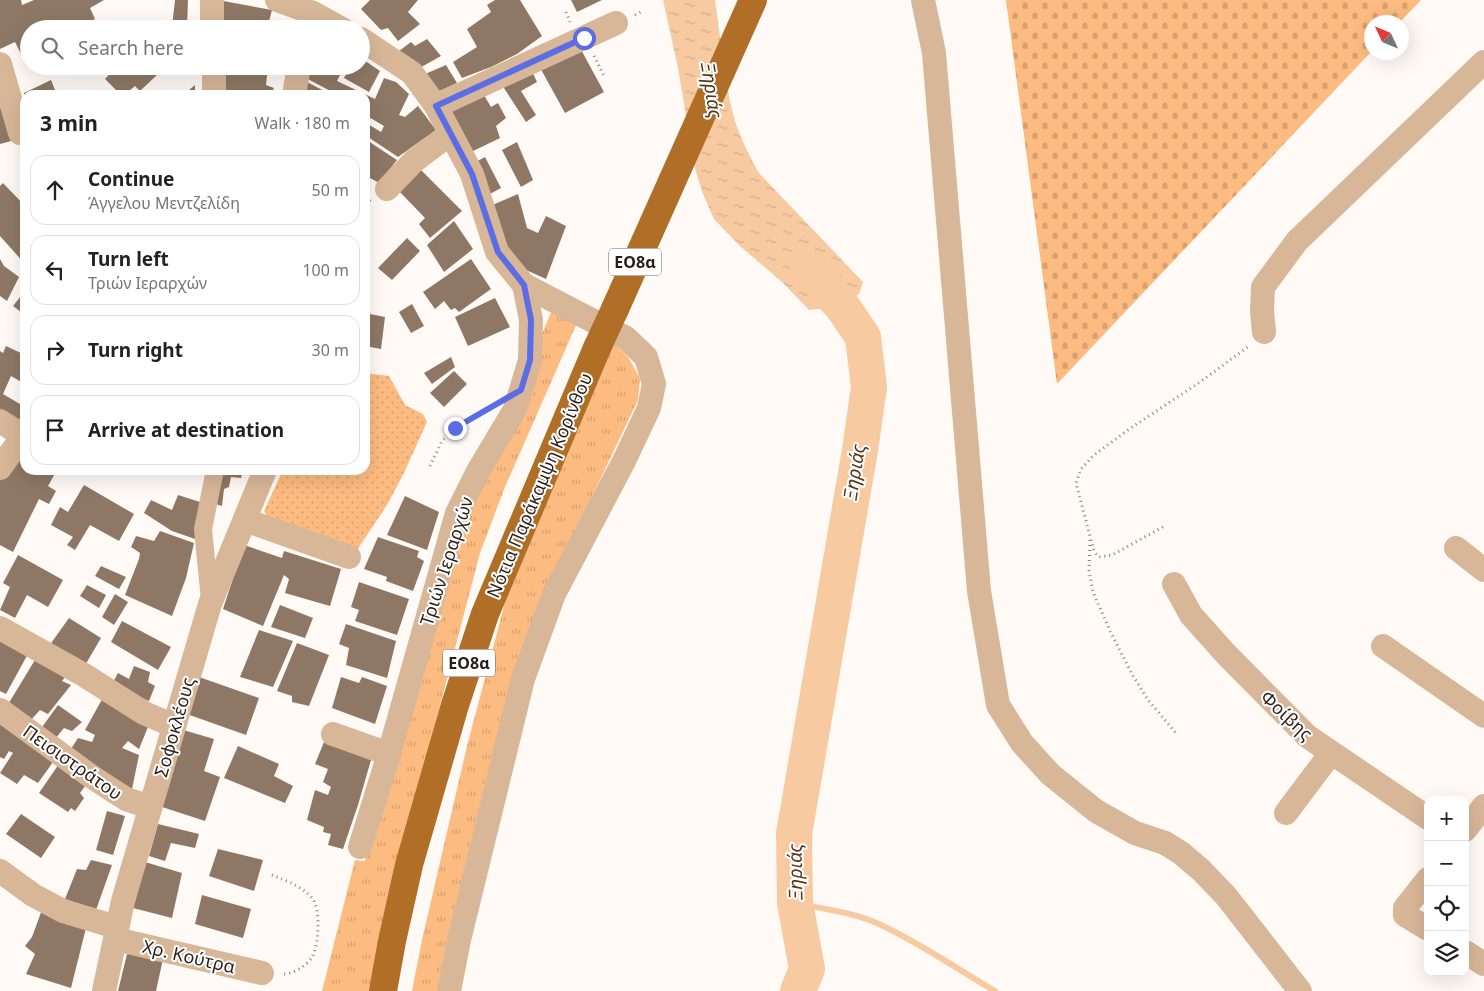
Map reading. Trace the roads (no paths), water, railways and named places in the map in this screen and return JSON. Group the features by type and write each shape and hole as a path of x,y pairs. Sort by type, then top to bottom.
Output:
{"highway":[{"name":"Νότια Παράκαμψη Κορίνθου","path":"383,991 392,941 410,866 455,705 484,614 614,309 753,0"}],"street":[{"path":"212,0 212,20"},
{"path":"277,0 309,20"},
{"path":"923,0 934,53 979,590 998,706 1022,743 1050,774 1096,812 1181,852 1201,870 1226,896 1300,991"},
{"path":"436,106 616,23"},
{"name":"Τριών Ιεραρχών","path":"360,847 389,754 457,513 477,473 514,411 521,390 530,360 531,320 524,285 498,252 472,174 436,106 412,74 370,45"},
{"path":"1264,332 1262,311 1263,287 1297,241 1484,62"},
{"path":"0,64 20,133"},
{"path":"214,75 214,90"},
{"path":"295,90 297,75"},
{"path":"388,189 414,161 450,134"},
{"path":"449,991 459,940 523,679 554,594 649,408 654,384 646,357 626,338 524,285"},
{"path":"0,421 20,432"},
{"path":"0,468 20,440"},
{"path":"210,604 203,529 214,475"},
{"name":"Σοφοκλέους","path":"104,991 115,933 210,604 264,475"},
{"path":"245,520 348,557"},
{"path":"1456,548 1484,570"},
{"name":"Φοίβης","path":"1174,584 1191,615 1288,719 1307,736 1331,753 1424,815"},
{"path":"0,628 84,675 144,713 174,726"},
{"path":"1383,646 1484,716"},
{"name":"Πεισιστράτου","path":"0,710 92,777 126,799 150,807"},
{"path":"333,734 389,754"},
{"path":"1286,813 1331,753"},
{"path":"1473,830 1484,806"},
{"name":"Χρ. Κούτρα","path":"0,872 33,895 63,911 115,933 262,973"},
{"path":"1424,884 1404,908 1405,915 1424,927"},
{"path":"1469,955 1484,964"}],"water":[{"path":"663,0 715,0 725,76 737,128 759,173 863,282 859,294 842,306 809,310 782,282 740,246 714,219 695,169 678,68"}],"waterway":[{"name":"Ξηριάς","path":"798,991 807,969 795,903 794,834 860,450 869,387 863,337 842,306 808,269"},
{"path":"795,903 849,914 881,925 924,948 995,991"}]}
